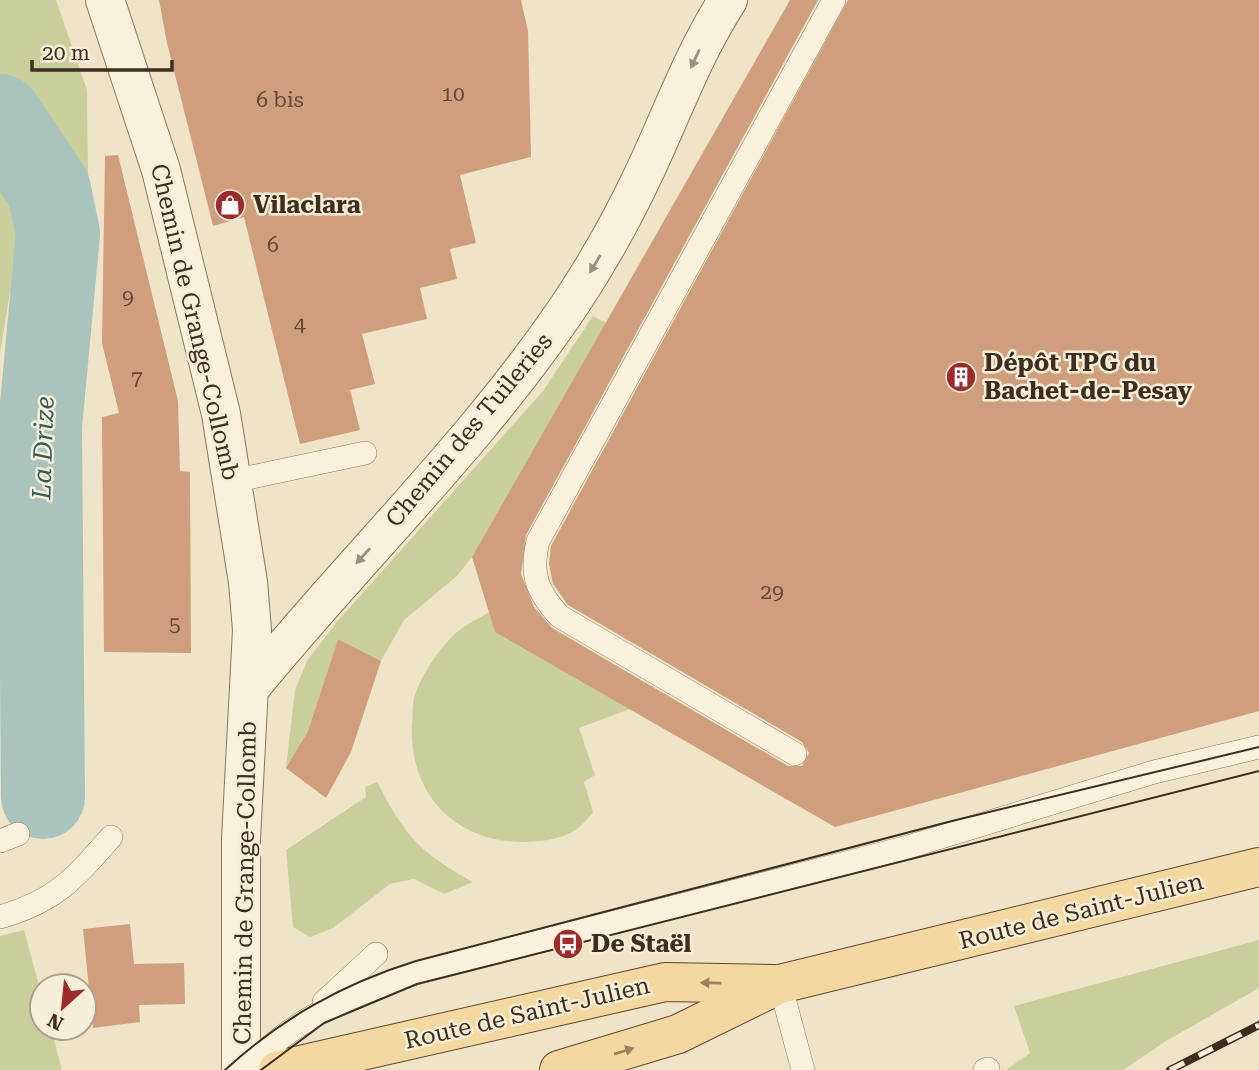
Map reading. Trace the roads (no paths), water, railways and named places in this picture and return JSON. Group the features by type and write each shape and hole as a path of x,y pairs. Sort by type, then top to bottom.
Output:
{"main road":[{"name":"Route de Saint-Julien","path":"559,1070 678,1034 780,984 1259,867"},
{"name":"Route de Saint-Julien","path":"278,1070 666,982 780,984"}],"street":[{"name":"Chemin de Grange-Collomb","path":"105,0 161,170 221,414 233,481 252,630 241,839 241,1070"},
{"name":"Chemin des Tuileries","path":"251,687 499,401 538,351 587,278 624,214 702,44 728,0"}],"lane":[{"path":"795,754 559,616 540,594 533,561 538,541 834,0"},
{"path":"233,481 365,453"},
{"path":"304,1021 351,996 413,974 908,847 1154,772 1259,747"},
{"path":"0,917 52,897 74,879 111,837"},
{"path":"247,1070 376,954"},
{"path":"780,984 803,1070"}],"waterway":[{"name":"La Drize","path":"0,116 49,190 58,234 40,426 43,797"}],"tram line":[{"path":"225,1070 268,1034 314,1005 363,980 416,961 952,821 1259,747"},
{"path":"261,1070 324,1023 417,984 1259,771"}],"railway":[{"path":"1170,1070 1259,1025"}],"place":[{"name":"Vilaclara","path":"230,205"},
{"name":"Dépôt TPG du Bachet-de-Pesay","path":"961,377"},
{"name":"De Staël","path":"568,944"}]}
